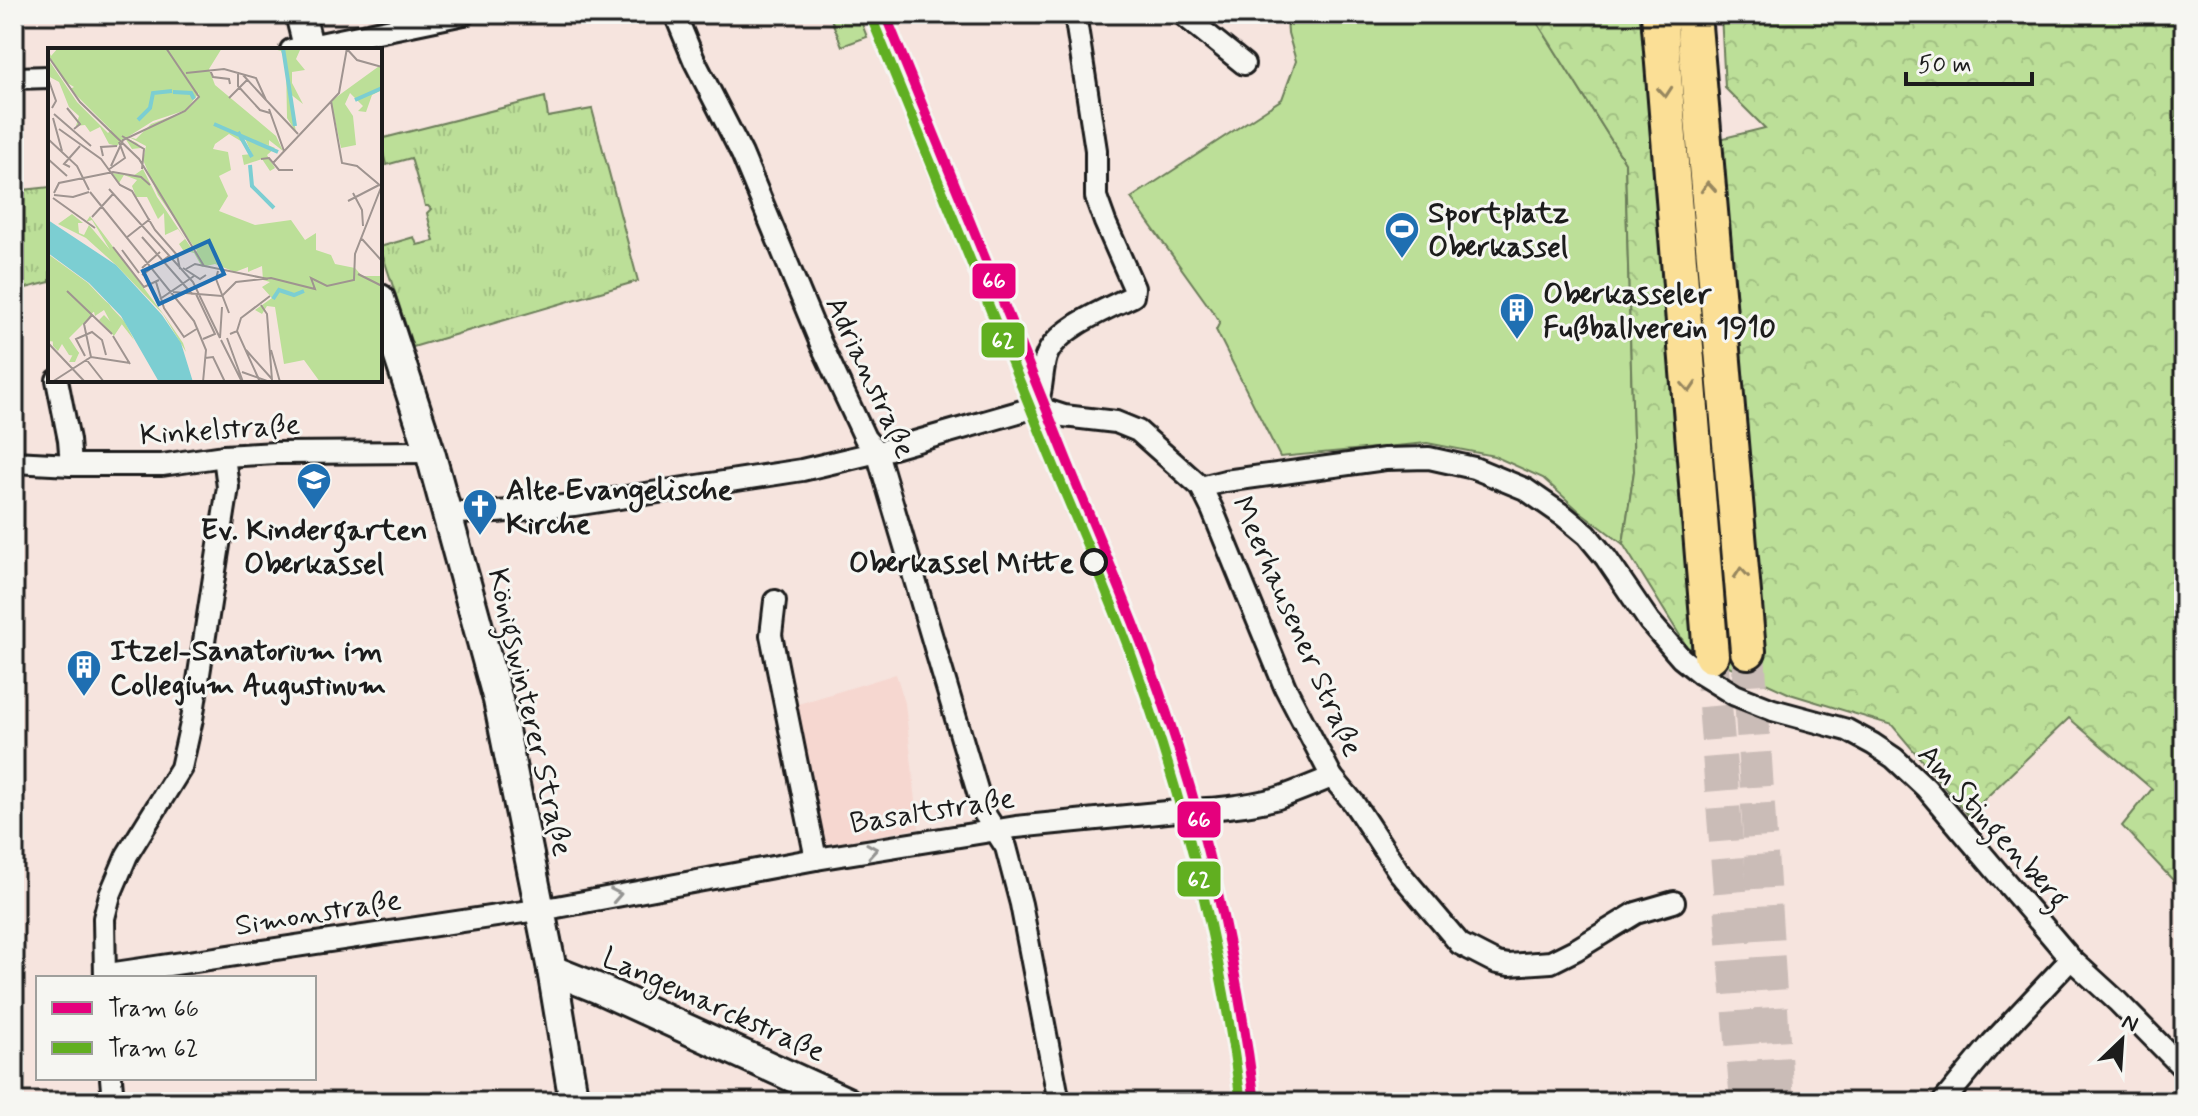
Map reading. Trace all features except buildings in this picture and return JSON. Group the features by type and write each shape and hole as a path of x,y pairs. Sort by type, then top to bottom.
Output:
{"highway":[{"path":"1659,14 1711,655"},
{"path":"1693,14 1748,651"}],"main road":[{"path":"300,14 303,48"},
{"name":"Königswinterer Straße","path":"382,305 430,452 504,727 552,970 574,1102"},
{"name":"Langemarckstraße","path":"552,970 847,1102"}],"street":[{"path":"303,48 464,14"},
{"name":"Adrianstraße","path":"675,14 694,60 742,154 821,344 865,438 877,452 984,813 1006,847 1021,904 1059,1102"},
{"path":"447,513 574,505 802,470 1036,407 1041,395 1046,356 1055,343 1069,329 1133,296 1134,288 1096,197 1096,150 1075,14"},
{"path":"1182,14 1244,64"},
{"path":"14,78 48,77"},
{"path":"57,382 71,465"},
{"name":"Meerhausener Straße","path":"1036,407 1064,416 1116,422 1138,431 1201,487 1285,687 1332,777 1353,802 1399,872 1460,944 1497,963 1521,965 1551,962 1636,913 1674,902"},
{"name":"Kinkelstraße","path":"14,462 162,465 224,456 276,453 430,452"},
{"path":"106,976 104,918 110,895 127,855 181,768 192,719 228,487 224,456"},
{"name":"Am Stingenberg","path":"1201,487 1385,459 1429,458 1474,468 1525,489 1587,535 1649,621 1681,658 1701,674 1735,695 1773,710 1847,730 1894,758 1926,788 2071,959 2184,1069"},
{"path":"775,601 771,635 816,859"},
{"name":"Basaltstraße","path":"540,909 816,859 1016,827 1246,805 1280,797 1332,777"},
{"name":"Simonstraße","path":"110,976 540,909"},
{"path":"1943,1102 1992,1043 2071,959"},
{"path":"111,1080 113,1102"}],"shaded area":[{"path":"896,674 905,703 919,828 827,844 820,840 795,705"}],"green space":[{"path":"829,14 858,14 867,37 842,46"},
{"name":"Sportplatz Oberkassel","path":"1289,14 1532,14 1625,162 1634,471 1623,544 1578,510 1543,478 1494,456 1427,443 1280,457 1216,330 1220,322 1131,198 1282,99 1296,61 1288,33"},
{"path":"1532,14 1640,14 1654,155 1765,128 1725,88 1721,14 2184,14 2184,892 2122,826 2152,789 2069,718 1968,815 1892,725 1790,694 1687,647 1623,544 1634,471 1625,162"},
{"path":"545,97 548,117 592,109 638,281 413,347 382,246 414,237 417,245 434,241 427,213 431,209 425,206 411,158 386,165 382,138"},
{"path":"48,187 48,282 14,291 14,191"}],"tunnel":[{"path":"1748,651 1777,1102"},
{"path":"1711,655 1747,1102"}],"tram line":[{"name":"66","path":"885,14 1155,678 1196,810 1221,906 1255,1102"},
{"name":"62","path":"872,19 1111,602 1151,711 1185,821 1212,932 1241,1102"}],"place":[{"name":"Sportplatz Oberkassel","path":"1402,260"},
{"name":"Oberkasseler Fußballverein 1910","path":"1517,341"},
{"name":"Ev. Kindergarten Oberkassel","path":"314,511"},
{"name":"Alte Evangelische Kirche","path":"480,537"},
{"name":"Oberkassel Mitte","path":"1094,562"},
{"name":"Itzel-Sanatorium im Collegium Augustinum","path":"84,698"}]}
